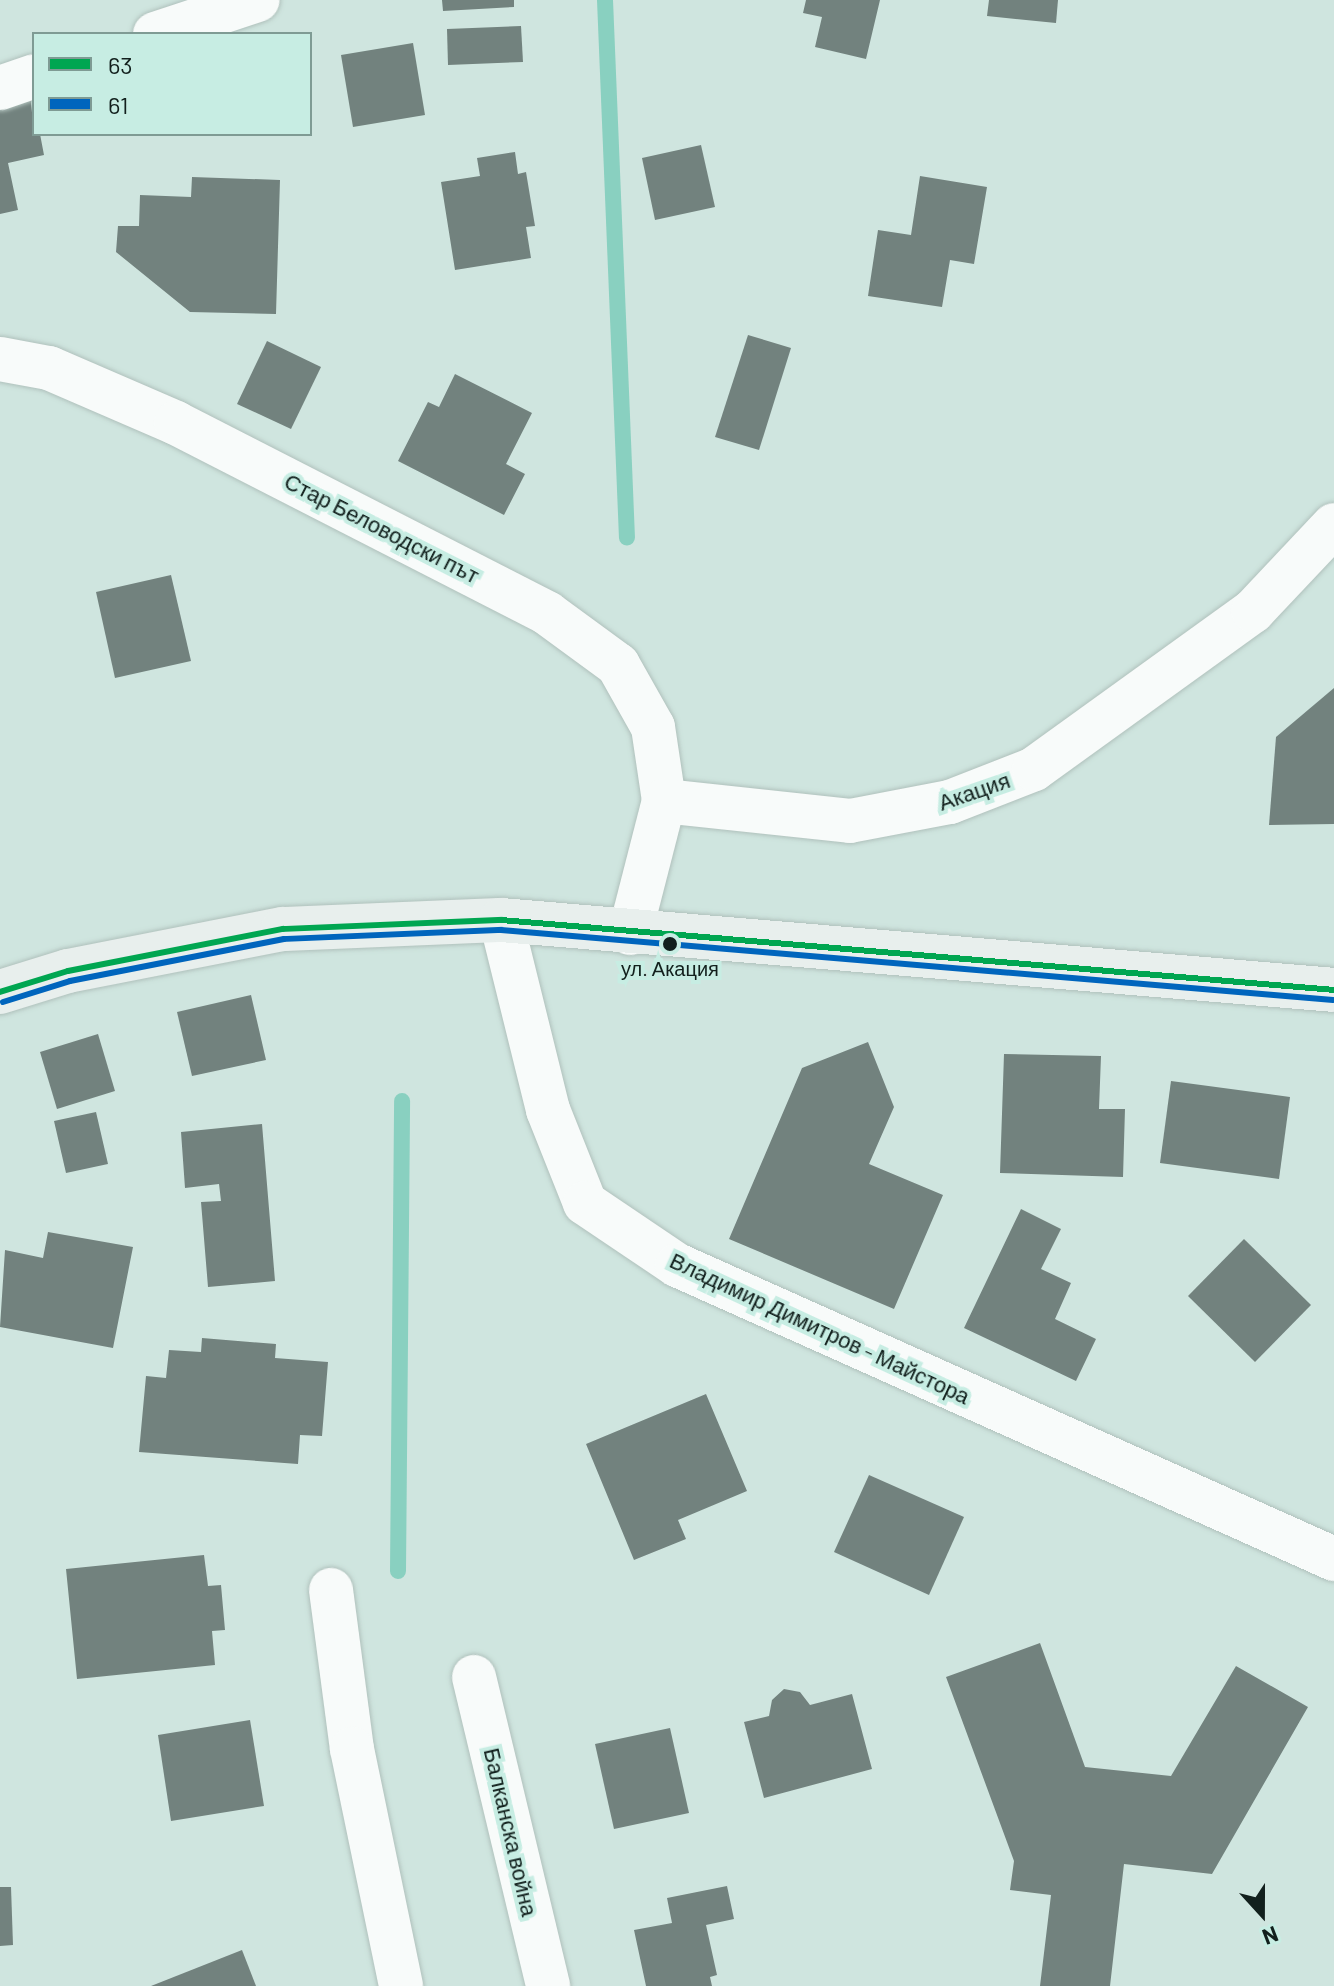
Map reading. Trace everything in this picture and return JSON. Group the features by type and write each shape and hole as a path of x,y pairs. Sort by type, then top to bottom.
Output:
{"street":[{"path":"161,32 258,0"},
{"path":"0,88 32,77"},
{"name":"Стар Беловодски път","path":"0,359 49,368 176,423 547,613 618,665 653,727 664,801"},
{"name":"Акация","path":"664,801 850,821 950,802 1034,769 1253,611 1334,525"},
{"path":"630,933 664,801"},
{"path":"0,992 68,971 283,929 501,920 1334,990"},
{"name":"Владимир Димитров - Майстора","path":"501,920 548,1110 585,1203 677,1265 1334,1559"},
{"path":"331,1590 352,1749 401,1986"},
{"name":"Балканска война","path":"474,1677 548,1986"}],"building":[{"path":"442,0 514,0 514,7 443,11"},
{"path":"806,0 880,0 866,59 815,47 822,17 803,13"},
{"path":"989,0 1058,0 1056,23 987,16"},
{"path":"521,26 523,62 448,65 447,29"},
{"path":"413,43 425,115 353,127 341,55"},
{"path":"30,91 32,136 40,136 44,155 8,163 18,210 0,214 0,98"},
{"path":"701,145 715,207 655,220 642,158"},
{"path":"515,152 518,174 526,172 535,226 526,227 531,258 455,270 441,182 480,176 477,158"},
{"path":"920,176 987,187 974,264 950,260 942,307 868,296 878,230 911,235"},
{"path":"192,177 280,180 276,314 190,312 116,252 118,226 139,226 140,195 191,197"},
{"path":"748,335 791,348 759,450 715,437"},
{"path":"267,341 321,367 291,429 237,404"},
{"path":"455,374 532,413 506,464 525,474 504,515 398,461 428,402 439,407"},
{"path":"171,575 191,661 115,678 96,592"},
{"path":"1334,688 1334,824 1269,825 1276,737"},
{"path":"251,995 266,1060 192,1076 177,1012"},
{"path":"98,1034 115,1091 57,1109 40,1052"},
{"path":"868,1042 894,1107 869,1164 943,1195 894,1309 729,1239 802,1068"},
{"path":"1004,1054 1101,1056 1099,1109 1125,1109 1123,1177 1000,1173"},
{"path":"1171,1081 1290,1097 1279,1179 1160,1163"},
{"path":"96,1112 108,1164 66,1173 54,1121"},
{"path":"262,1124 275,1281 208,1287 201,1202 221,1201 219,1184 185,1188 181,1132"},
{"path":"1021,1209 1061,1229 1041,1269 1071,1283 1055,1319 1096,1339 1076,1381 964,1328"},
{"path":"48,1232 133,1247 113,1348 0,1327 5,1250 43,1258"},
{"path":"1244,1239 1311,1305 1255,1362 1188,1296"},
{"path":"202,1338 276,1344 275,1358 328,1362 322,1436 300,1435 298,1464 139,1452 146,1376 166,1378 169,1350 201,1352"},
{"path":"706,1394 747,1491 678,1520 686,1539 634,1560 586,1444"},
{"path":"869,1475 964,1517 929,1595 834,1552"},
{"path":"204,1555 208,1586 221,1585 225,1630 212,1631 215,1665 77,1679 66,1569"},
{"path":"1040,1643 1085,1767 1171,1776 1236,1666 1308,1707 1212,1874 1124,1864 1110,1986 1040,1986 1051,1895 1010,1890 1014,1861 946,1677"},
{"path":"784,1689 800,1692 810,1705 852,1694 872,1769 764,1798 744,1722 769,1716 772,1700"},
{"path":"250,1720 264,1806 171,1821 158,1735"},
{"path":"670,1728 689,1813 614,1829 595,1744"},
{"path":"727,1886 734,1919 706,1925 717,1975 710,1977 712,1986 646,1986 634,1930 672,1923 667,1898"},
{"path":"0,1887 11,1887 13,1945 0,1946"},
{"path":"242,1950 256,1986 151,1986"}],"waterway":[{"path":"605,0 627,538"},
{"path":"398,1571 402,1101"}],"transit line":[{"name":"63","path":"0,992 68,971 283,929 501,920 1334,990"},
{"name":"61","path":"3,1002 70,981 284,939 501,930 1333,1000"}],"place":[{"name":"ул. Акация","path":"670,944"}]}
